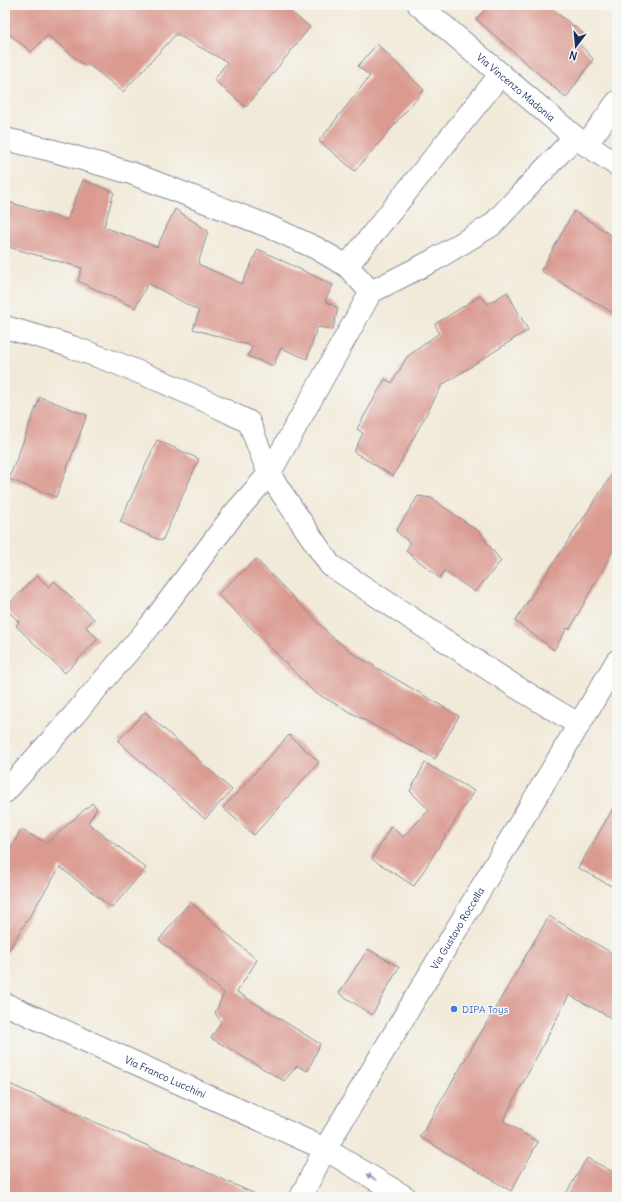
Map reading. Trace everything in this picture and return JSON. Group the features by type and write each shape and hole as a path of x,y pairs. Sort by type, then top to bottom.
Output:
{"street":[{"name":"Via Vincenzo Madonia","path":"419,5 580,141 617,165"},
{"path":"347,266 502,74"},
{"path":"8,782 74,715 150,626 233,515 269,474 372,292 434,260 492,225 580,141 617,102"},
{"path":"5,139 47,149 130,173 268,226 316,248 347,266 372,292"},
{"path":"5,327 71,346 157,379 209,401 249,422 269,474 330,565 513,685 578,724"},
{"name":"Via Gustavo Roccella","path":"301,1197 325,1150 617,661"},
{"name":"Via Franco Lucchini","path":"5,1004 325,1150 405,1197"}],"building":[{"path":"5,5 282,5 310,27 246,107 214,80 227,62 176,34 123,92 88,64 84,65 48,35 31,52 5,30"},
{"path":"490,5 546,5 583,33 577,41 593,59 566,98 476,19"},
{"path":"377,44 424,90 355,171 319,141 370,76 358,66"},
{"path":"83,180 114,192 104,227 157,247 175,209 208,231 198,264 242,284 258,249 333,285 325,301 338,308 333,329 317,327 307,359 281,348 273,366 248,356 252,346 193,329 199,311 148,283 135,308 78,281 82,268 5,246 5,201 67,220"},
{"path":"574,211 617,239 617,315 541,271"},
{"path":"507,292 528,330 442,385 393,476 354,452 363,433 357,429 385,379 392,383 407,357 439,333 435,324 480,296 488,304"},
{"path":"40,397 87,415 56,497 9,479"},
{"path":"157,440 199,459 162,541 120,522"},
{"path":"617,467 617,543 570,629 567,628 554,650 515,621"},
{"path":"418,496 431,498 481,533 501,561 475,592 444,571 440,578 406,551 410,543 396,531"},
{"path":"256,559 331,636 355,655 459,716 435,759 314,692 218,594"},
{"path":"37,575 49,587 54,581 94,619 86,627 98,639 65,673 16,626 19,622 5,608"},
{"path":"145,712 232,790 205,819 118,741"},
{"path":"289,735 319,762 254,835 223,808"},
{"path":"425,763 474,791 414,886 372,859 391,826 403,837 429,810 410,791"},
{"path":"617,802 617,889 578,868"},
{"path":"92,803 97,808 88,823 146,868 112,908 60,867 5,956 5,858 21,830 47,843"},
{"path":"190,902 257,960 237,992 320,1044 308,1071 297,1066 284,1081 211,1038 221,1022 215,1013 224,993 159,940"},
{"path":"549,916 617,956 617,1021 569,995 503,1121 538,1142 511,1191 420,1137"},
{"path":"368,949 399,967 372,1015 339,993"},
{"path":"5,1082 262,1197 5,1197"},
{"path":"587,1158 617,1174 617,1197 564,1197"}],"place":[{"name":"DIPA Toys","path":"454,1009"}]}
